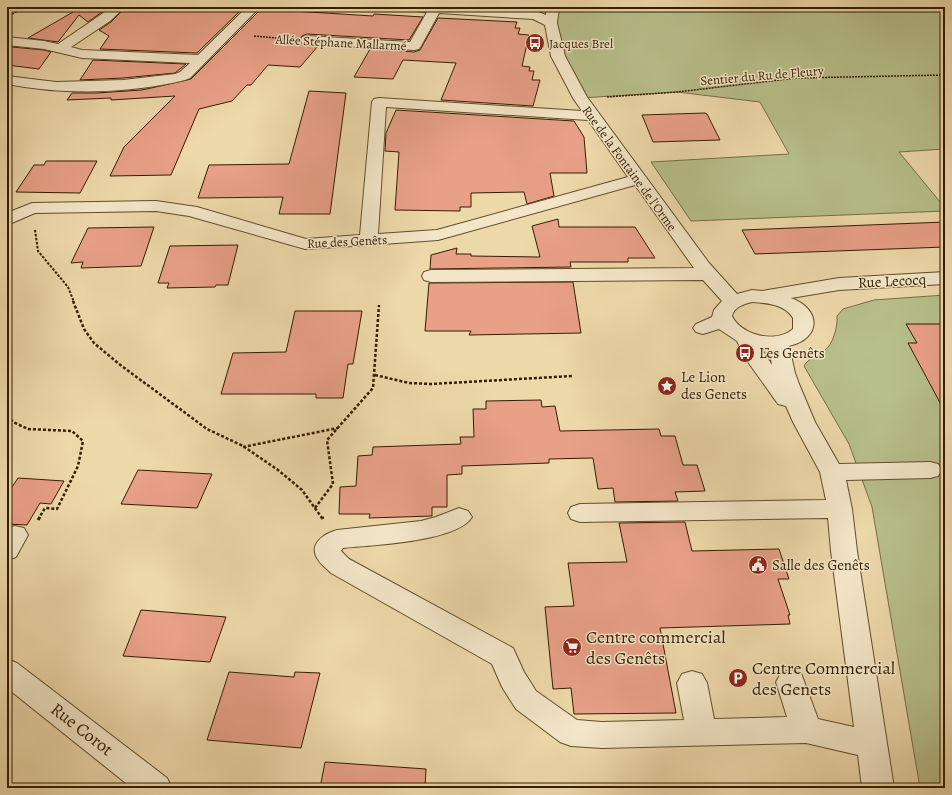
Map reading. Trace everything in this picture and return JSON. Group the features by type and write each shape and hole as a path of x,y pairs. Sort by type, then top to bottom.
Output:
{"street":[{"path":"60,49 106,18 119,7"},
{"path":"9,83 84,86 176,78 185,75 254,7"},
{"path":"408,7 539,11"},
{"name":"Allée Stéphane Mallarmé","path":"307,40 414,46 435,8"},
{"name":"Rue de la Fontaine de l'Orme","path":"539,11 552,15 558,56 580,98 708,274 733,301"},
{"path":"7,41 44,45 82,54 201,59"},
{"path":"369,240 379,102 593,116"},
{"name":"Rue des Genêts","path":"7,220 32,208 156,206 191,210 305,244 438,236 638,179"},
{"path":"431,276 708,274"},
{"name":"Rue Lecocq","path":"733,301 747,297 763,296 840,284 945,278"},
{"name":"Rue Lecocq","path":"802,315 815,299 840,284"},
{"path":"733,301 726,306 722,313 724,320 729,328 744,336 764,342 778,342 790,340 804,329 802,315 795,308 786,303 763,296"},
{"path":"703,328 724,320"},
{"path":"744,336 778,389 804,422"},
{"path":"778,342 784,373 804,422 832,472 840,509 844,551 878,788"},
{"path":"832,472 930,470"},
{"path":"580,513 741,502 840,509"},
{"path":"459,517 442,525 420,530 337,539 330,545 328,554 340,566 503,656 512,678 526,700 571,733 602,735 806,730 872,745"},
{"name":"Rue Corot","path":"7,671 156,788"},
{"path":"792,682 806,730"},
{"path":"692,683 702,732"}],"path":[{"path":"7,17 25,7"},
{"name":"Allée Stéphane Mallarmé","path":"226,34 307,40"},
{"name":"Sentier du Ru de Fleury","path":"580,98 677,92 796,78 945,75"},
{"path":"32,208 38,251 68,287 84,329 94,343 119,364 207,429 221,434 243,446 300,488 337,539"},
{"path":"315,508 333,484 328,440 373,388 379,305"},
{"path":"375,375 409,383 431,384 572,376"},
{"path":"7,416 10,420 23,428 72,431 83,441 78,466 57,509 45,508 31,532 11,543"},
{"path":"243,446 338,428"}],"green space":[{"path":"553,7 945,7 945,149 899,152 945,208 945,211 691,221 651,162 789,154 760,102 677,92 580,98 558,56"},
{"path":"945,295 945,788 920,788 872,507 849,444 804,366 808,361 822,353 830,344 836,330 837,316 843,309 874,300"}],"building":[{"path":"67,7 109,7 88,22 79,15 58,42 28,38 73,12"},
{"path":"126,7 244,7 197,53 100,49 109,36 99,30 111,22"},
{"path":"261,9 373,16 374,14 423,17 409,40 307,34 302,36 300,40 302,44 318,46 300,67 268,65 251,85 247,85 232,101 199,109 171,175 110,176 124,147 175,96 111,100 111,98 67,100 72,93 142,90 191,79"},
{"path":"438,18 517,22 515,28 520,28 518,34 529,35 522,66 530,67 529,71 534,71 532,80 540,80 533,106 441,100 456,63 403,60 393,79 354,77 370,49 414,52 420,50"},
{"path":"12,47 51,52 39,69 7,65 7,50"},
{"path":"93,60 186,64 175,73 80,80"},
{"path":"309,91 346,93 330,214 279,214 283,197 198,198 209,165 289,164"},
{"path":"396,110 574,121 584,137 587,173 550,173 554,196 527,204 524,192 471,193 471,207 460,207 460,211 395,210 399,152 385,151 386,133"},
{"path":"707,114 720,140 653,142 642,115"},
{"path":"46,161 97,161 80,193 16,192 34,165 44,165"},
{"path":"558,219 559,227 635,227 655,258 628,258 628,262 570,262 571,267 430,269 431,255 457,248 456,254 471,254 471,256 540,257 532,226"},
{"path":"945,222 945,247 755,254 742,230"},
{"path":"154,227 141,266 81,268 83,262 71,263 88,228"},
{"path":"238,245 228,285 216,285 215,287 167,288 169,283 158,283 170,246"},
{"path":"573,282 581,333 469,335 471,331 425,331 429,283"},
{"path":"295,311 362,311 353,364 348,364 343,398 316,398 316,394 221,394 233,353 286,352"},
{"path":"906,324 945,324 945,412 908,343 917,343"},
{"path":"541,400 542,407 555,406 560,431 659,429 661,436 675,436 683,465 697,465 705,491 675,492 678,501 615,502 613,488 598,489 593,458 549,459 549,463 462,466 462,474 447,475 447,507 432,507 432,516 369,518 370,514 339,514 340,487 356,486 358,456 372,455 373,447 461,444 460,437 474,437 473,409 486,409 486,401"},
{"path":"138,470 212,474 197,508 121,504"},
{"path":"18,478 64,481 51,504 40,503 27,525 7,524 7,487 12,487"},
{"path":"685,522 692,551 779,549 789,579 778,579 790,615 788,615 790,624 660,628 676,713 574,714 571,688 553,689 545,607 574,606 568,563 627,562 619,523"},
{"path":"141,610 226,617 210,662 123,656"},
{"path":"229,672 294,677 295,672 320,673 301,748 207,740"},
{"path":"325,762 426,769 425,788 320,788"}],"place":[{"name":"Jacques Brel","path":"535,43"},
{"name":"Les Genêts","path":"745,353"},
{"name":"Le Lion des Genets","path":"667,386"},
{"name":"Salle des Genêts","path":"758,565"},
{"name":"Centre commercial des Genêts","path":"572,647"},
{"name":"Centre Commercial des Genets","path":"738,678"}]}
